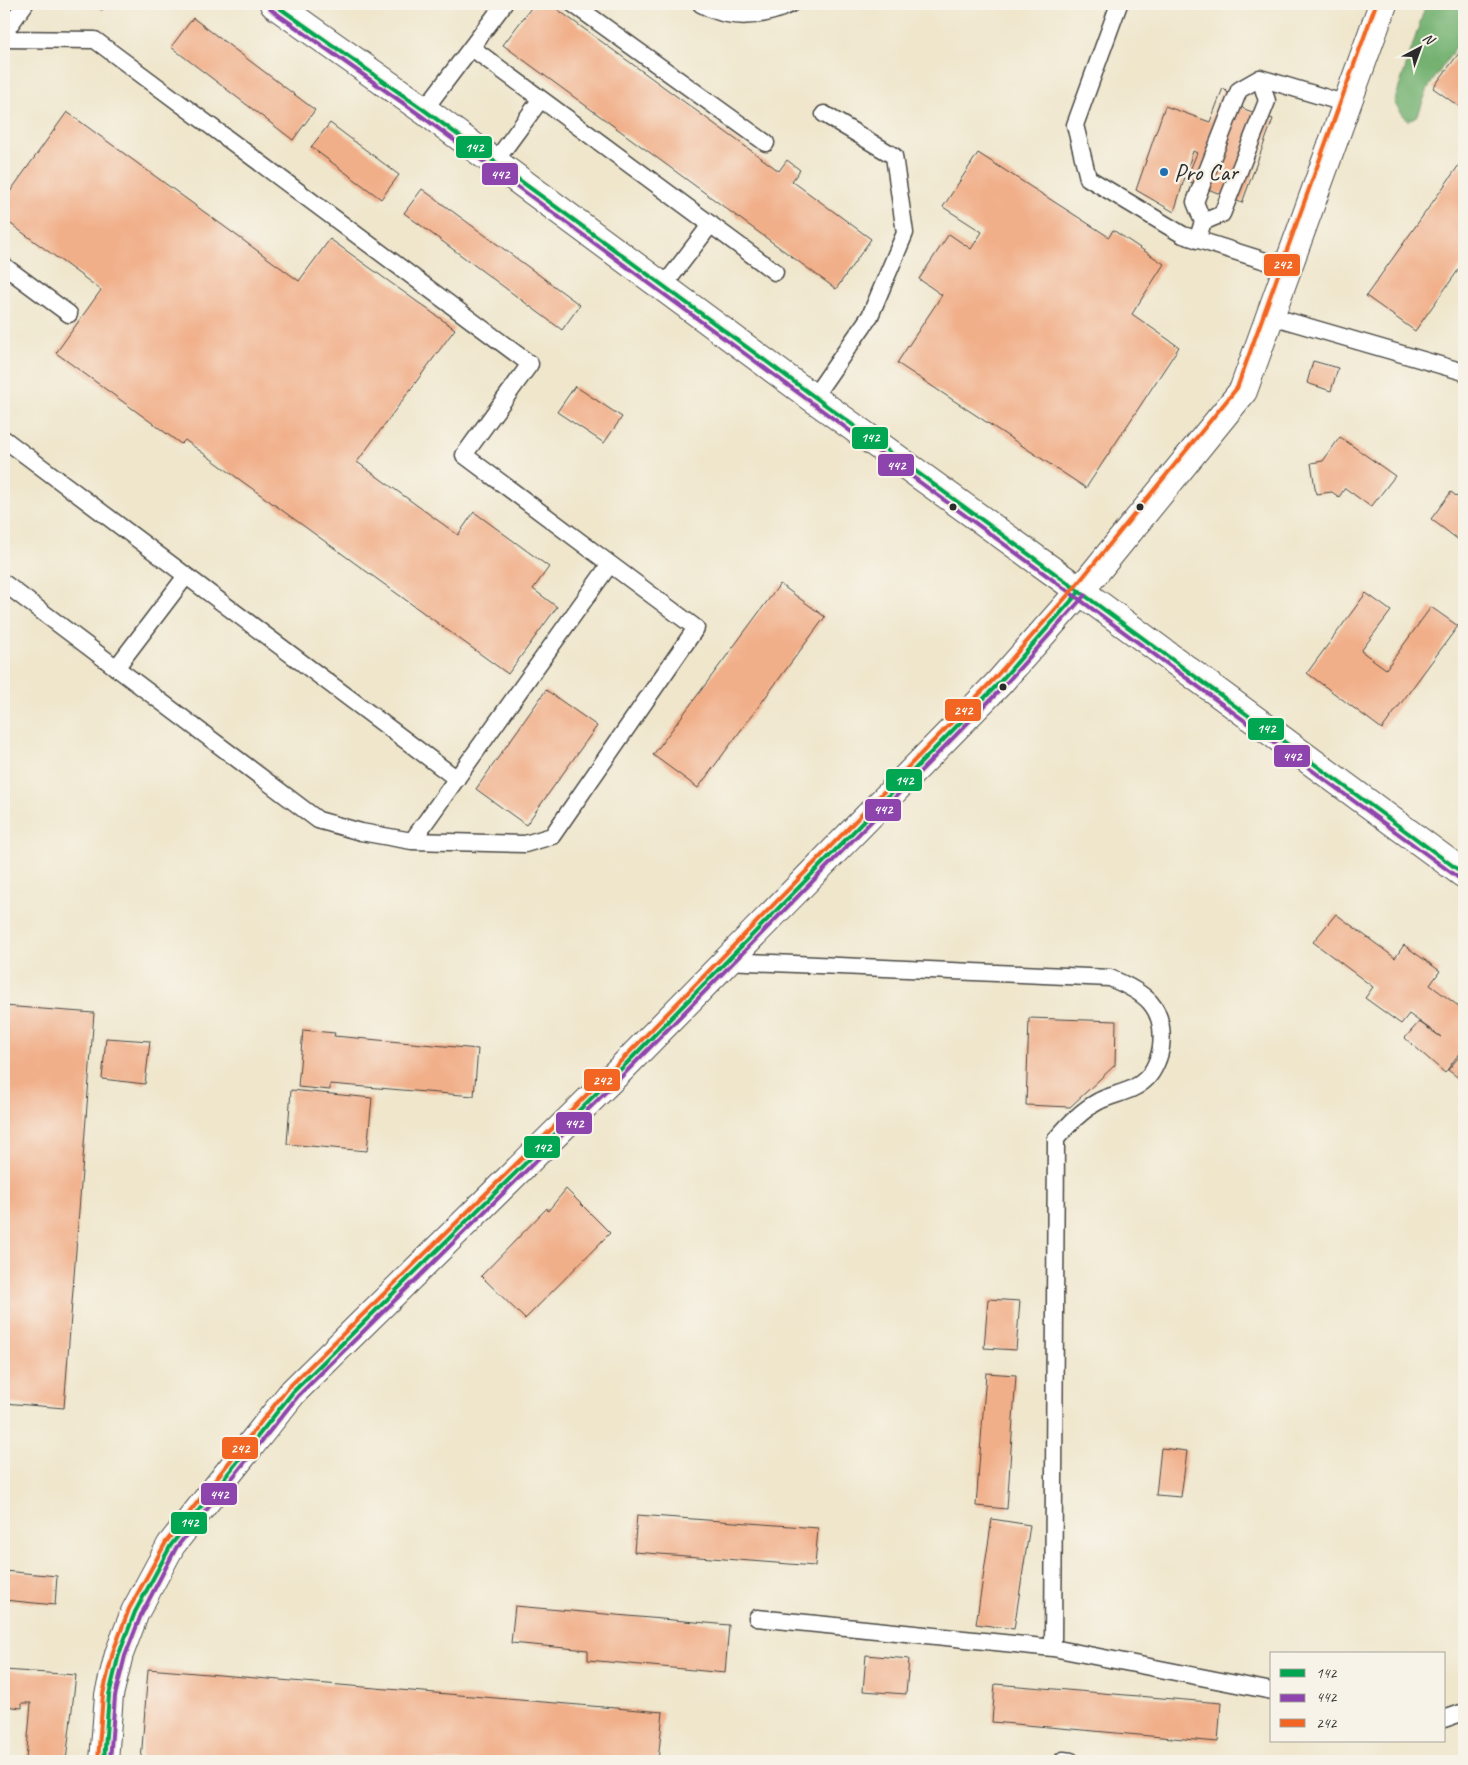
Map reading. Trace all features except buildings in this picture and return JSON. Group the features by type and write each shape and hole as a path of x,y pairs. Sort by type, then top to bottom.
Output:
{"street":[{"path":"274,4 424,110 812,398 1080,591 1464,874"},
{"path":"104,1761 109,1695 119,1654 135,1612 171,1545 293,1392 620,1069 998,684 1080,591 1243,391 1383,4"}],"lane":[{"path":"4,33 25,4"},
{"path":"424,110 504,4"},
{"path":"573,4 766,144"},
{"path":"701,4 713,11 742,17 772,13 791,4"},
{"path":"1119,4 1075,126 1088,178 1171,228 1198,240 1288,268"},
{"path":"4,39 96,40 530,364 464,455 696,628 552,836 525,844 412,841 361,832 318,820 4,583"},
{"path":"472,48 775,272"},
{"path":"1198,240 1203,222 1195,202 1239,90 1260,78 1347,104"},
{"path":"1203,222 1222,214 1267,101 1260,78"},
{"path":"494,162 541,99"},
{"path":"812,398 870,316 905,233 894,156 824,114"},
{"path":"663,287 711,224"},
{"path":"4,266 69,314"},
{"path":"1271,316 1464,372"},
{"path":"4,439 457,779"},
{"path":"412,841 610,564"},
{"path":"116,668 186,576"},
{"path":"726,961 1110,978 1134,988 1154,1005 1163,1029 1160,1055 1148,1078 1126,1092 1100,1100 1074,1118 1056,1139 1053,1648"},
{"path":"757,1618 1053,1648 1270,1691"},
{"path":"1446,1718 1464,1712"}],"green space":[{"path":"1426,4 1464,4 1464,35 1428,88 1418,115 1408,121 1394,103"}],"transit line":[{"name":"142","path":"274,4 424,110 1464,874"},
{"name":"242","path":"98,1761 103,1694 113,1652 129,1609 166,1542 288,1388 617,1065 993,680 1075,587 1237,388 1376,4"},
{"name":"442","path":"270,9 420,115 1460,879"},
{"name":"142","path":"104,1761 109,1695 119,1654 135,1612 171,1545 293,1392 621,1069 998,684 1080,591"},
{"name":"442","path":"110,1761 115,1696 125,1656 141,1615 176,1548 298,1396 625,1073 1002,688 1085,595"}],"place":[{"name":"Pro Car","path":"1164,172"}]}
